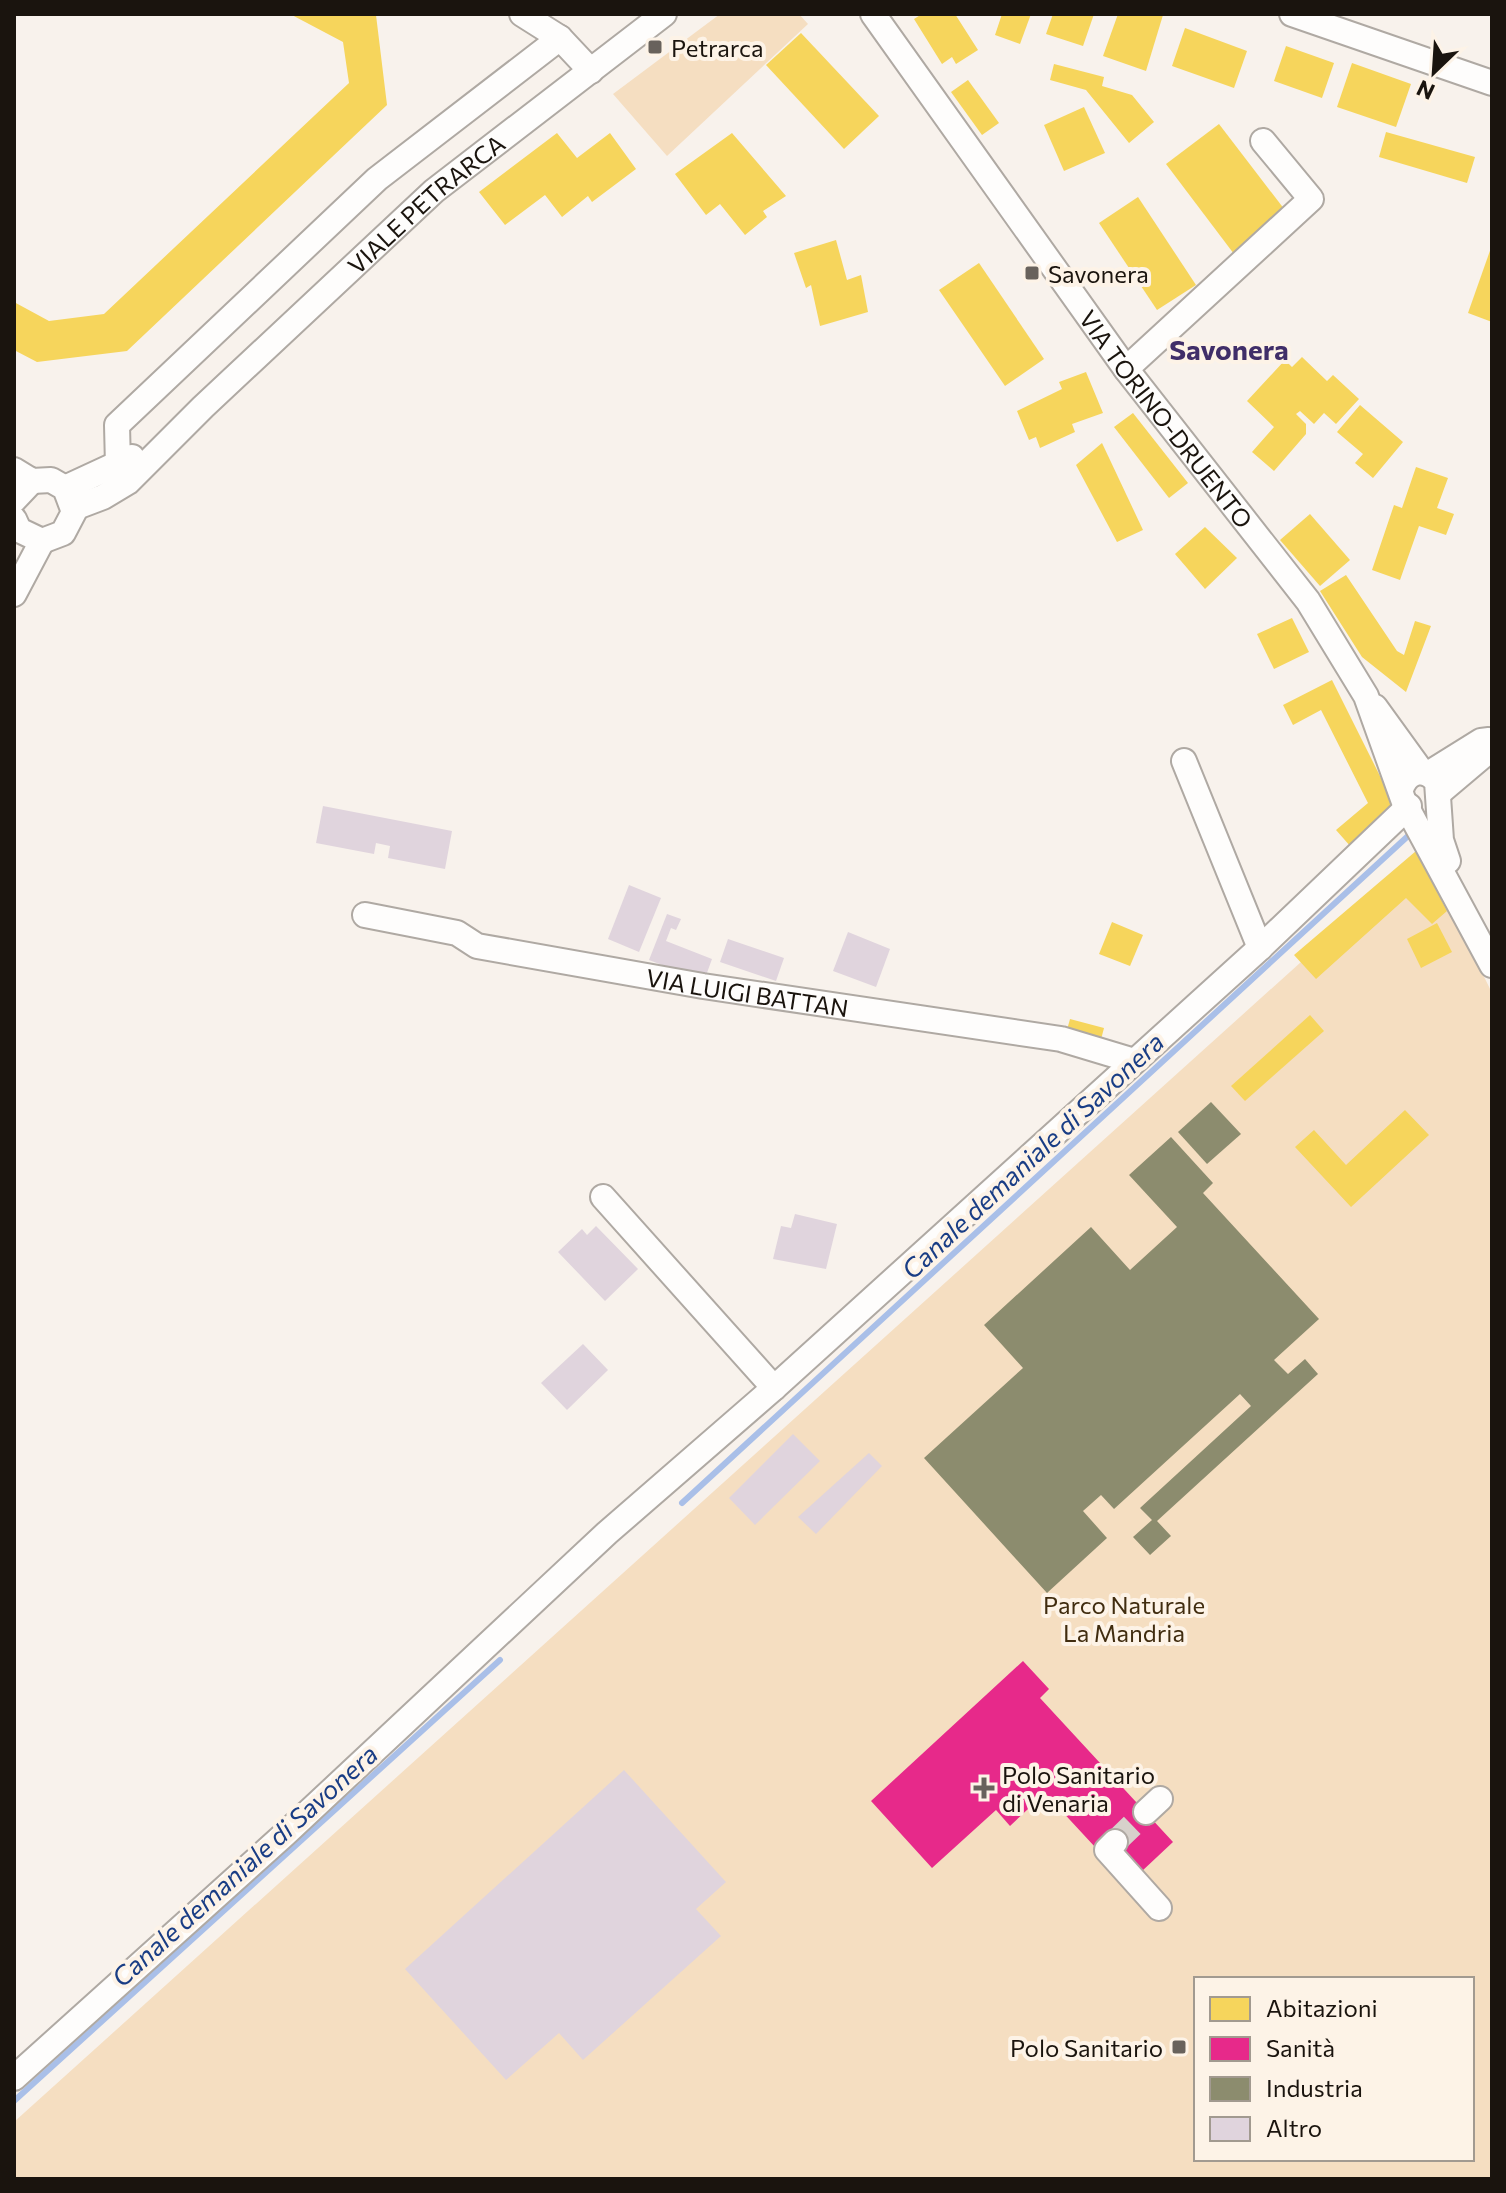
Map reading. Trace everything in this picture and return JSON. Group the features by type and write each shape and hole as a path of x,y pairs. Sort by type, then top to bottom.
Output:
{"street":[{"path":"522,14 560,38 591,71"},
{"name":"VIALE PETRARCA","path":"69,498 128,482 203,407 434,191 664,14"},
{"path":"1292,14 1492,83"},
{"name":"VIA TORINO-DRUENTO","path":"873,18 1126,369 1308,601 1366,696 1395,729 1432,785 1441,840 1452,870 1451,883"},
{"path":"118,466 117,425 377,179 560,38"},
{"path":"1126,369 1311,199 1263,141"},
{"name":"VIALE PETRARCA","path":"69,498 203,407"},
{"path":"14,594 42,541 63,533 70,524 69,498 51,480 18,489"},
{"path":"16,530 42,541"},
{"name":"VIA TORINO-DRUENTO","path":"1366,696 1405,798 1442,875 1451,883 1492,965"},
{"path":"1405,798 1427,809 1432,785 1481,741 1492,740"},
{"path":"1184,761 1255,953"},
{"path":"14,2078 285,1834 487,1645 615,1536 657,1508 729,1428 1255,953 1405,798 1410,775 1432,785"},
{"name":"VIA LUIGI BATTAN","path":"365,915 457,933 477,946 703,986 1061,1039 1134,1061"},
{"path":"603,1197 774,1388"},
{"path":"1115,1842 1107,1850 1159,1908"}],"green space":[{"path":"720,14 799,14 808,24 667,156 613,94"},
{"name":"Parco Naturale La Mandria","path":"1423,852 1492,993 1492,2179 14,2179 14,2122"}],"building: Abitazioni":[{"path":"290,14 376,15 387,105 127,351 37,362 14,350 14,302 49,321 104,314 349,83 343,42"},
{"path":"922,14 955,14 978,50 956,64 952,57 942,64 914,19"},
{"path":"1002,14 1031,14 1020,44 995,35"},
{"path":"1053,14 1094,14 1083,46 1046,34"},
{"path":"1118,14 1163,15 1146,71 1103,56"},
{"path":"1185,28 1247,51 1234,88 1172,66"},
{"path":"801,33 879,116 844,149 766,65"},
{"path":"1286,46 1334,63 1322,98 1274,81"},
{"path":"1352,63 1411,84 1396,127 1337,107"},
{"path":"1054,64 1104,77 1102,86 1132,95 1154,122 1129,143 1086,90 1050,80"},
{"path":"968,80 999,123 982,135 951,92"},
{"path":"1084,107 1105,153 1064,171 1044,125"},
{"path":"1219,124 1288,214 1234,254 1166,164"},
{"path":"1386,132 1475,157 1467,183 1379,157"},
{"path":"557,133 577,158 610,133 636,169 592,202 588,196 562,217 545,195 505,225 479,192"},
{"path":"732,133 786,196 763,211 767,217 745,235 720,204 706,215 675,174"},
{"path":"1138,197 1196,285 1157,310 1099,223"},
{"path":"836,240 847,280 861,275 868,312 820,326 811,285 806,288 794,253"},
{"path":"1492,245 1492,322 1468,313"},
{"path":"979,263 1044,359 1005,386 939,290"},
{"path":"1302,357 1327,381 1333,375 1359,399 1336,424 1324,413 1314,424 1300,411 1296,414 1306,424 1306,434 1274,471 1252,452 1274,427 1247,401 1285,360 1292,367"},
{"path":"1086,372 1103,413 1072,424 1075,432 1040,448 1036,437 1029,440 1017,411 1062,389 1059,382"},
{"path":"1360,405 1403,442 1373,478 1355,463 1363,454 1337,432"},
{"path":"1133,413 1188,483 1169,498 1114,427"},
{"path":"1102,443 1143,530 1117,542 1076,465"},
{"path":"1416,467 1448,478 1437,508 1454,514 1446,535 1419,526 1400,580 1372,570 1394,505 1402,508"},
{"path":"1310,514 1350,560 1320,586 1280,540"},
{"path":"1205,527 1237,558 1205,589 1175,554"},
{"path":"1346,575 1397,651 1404,655 1415,621 1431,626 1406,692 1362,657 1320,591"},
{"path":"1292,618 1309,652 1274,669 1257,634"},
{"path":"1332,680 1396,808 1351,847 1336,830 1368,803 1321,710 1293,725 1283,705"},
{"path":"1416,851 1447,911 1432,924 1406,898 1316,979 1294,955"},
{"path":"1112,922 1143,935 1130,966 1099,954"},
{"path":"1437,923 1452,952 1421,968 1407,939"},
{"path":"1310,1015 1324,1031 1245,1101 1231,1086"},
{"path":"1070,1019 1104,1028 1099,1047 1065,1037"},
{"path":"1405,1110 1429,1135 1351,1207 1295,1147 1314,1130 1346,1165"}],"building: Sanità":[{"path":"1023,1661 1049,1689 1040,1698 1173,1842 1141,1872 1108,1834 1095,1847 1045,1793 1010,1826 996,1810 932,1868 871,1801"}],"building: Industria":[{"path":"1211,1102 1241,1134 1207,1164 1178,1132"},
{"path":"1171,1137 1213,1183 1203,1193 1319,1319 1274,1360 1288,1374 1305,1359 1318,1374 1157,1521 1171,1536 1150,1555 1133,1537 1152,1520 1140,1508 1251,1406 1240,1394 1114,1509 1101,1495 1083,1511 1107,1538 1047,1593 924,1458 1023,1368 984,1325 1091,1227 1130,1270 1177,1227 1129,1175"}],"building: Altro":[{"path":"323,806 452,831 445,869 388,858 390,846 376,843 374,854 316,843"},
{"path":"629,885 661,898 639,952 608,939"},
{"path":"667,914 681,919 676,930 671,928 666,941 712,959 704,981 649,960"},
{"path":"848,932 890,949 876,987 833,971"},
{"path":"728,939 784,958 776,981 720,962"},
{"path":"795,1214 837,1224 826,1269 773,1259 781,1226 791,1228"},
{"path":"596,1226 638,1269 605,1301 558,1252 582,1229 587,1235"},
{"path":"583,1344 608,1370 567,1410 541,1383"},
{"path":"793,1434 820,1461 755,1525 729,1498"},
{"path":"869,1453 882,1466 816,1534 798,1517"},
{"path":"624,1770 726,1882 696,1909 721,1936 583,2060 559,2033 506,2080 405,1969"}],"waterway":[{"name":"Canale demaniale di Savonera","path":"682,1503 1408,836"},
{"name":"Canale demaniale di Savonera","path":"14,2101 500,1660"}],"tunnel":[{"path":"1115,1842 1146,1812"}],"place":[{"name":"Petrarca","path":"655,47"},
{"name":"Savonera","path":"1032,273"},
{"name":"Polo Sanitario di Venaria","path":"984,1788"},
{"name":"Polo Sanitario","path":"1179,2047"}],"district":[{"name":"Savonera","path":"1229,349"}]}
